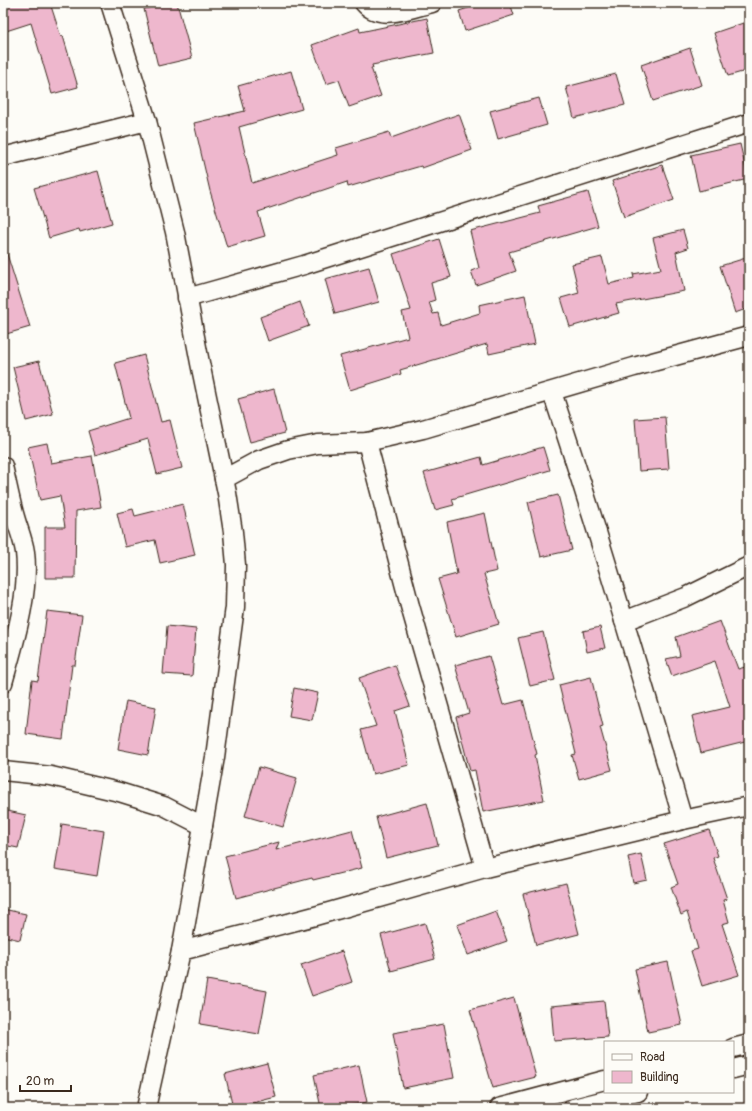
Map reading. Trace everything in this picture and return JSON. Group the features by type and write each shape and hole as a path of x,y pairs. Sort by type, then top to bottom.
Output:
{"street":[{"path":"110,3 147,121 175,232 224,479 233,532 236,564 235,607 216,757 181,950 146,1108"},
{"path":"364,3 369,8 379,12 396,12 432,3"},
{"path":"3,157 147,121"},
{"path":"187,298 304,266 749,123"},
{"path":"224,479 259,460 288,450 318,444 367,442 423,429 634,367 749,336"},
{"path":"552,392 579,473 683,820"},
{"path":"367,442 410,606 485,868"},
{"path":"3,466 15,518 21,535 26,574 21,608 3,684"},
{"path":"624,621 686,597 749,566"},
{"path":"3,771 51,776 119,792 164,806 203,826"},
{"path":"181,950 315,916 485,868 683,820 749,806"},
{"path":"734,1048 749,1044"},
{"path":"734,1069 749,1065"},
{"path":"499,1108 604,1080"},
{"path":"573,1108 634,1093"}],"building":[{"path":"3,3 50,3 61,37 63,36 78,87 52,94 31,23 3,32"},
{"path":"169,3 177,3 192,58 158,66 144,9"},
{"path":"483,3 510,3 514,15 465,31 459,11"},
{"path":"427,18 434,53 372,65 373,68 371,68 381,96 349,107 339,80 326,84 312,45 359,28 360,32"},
{"path":"749,21 749,70 728,76 714,33"},
{"path":"690,48 702,85 653,101 641,65"},
{"path":"291,71 302,109 239,127 252,183 338,155 336,148 389,132 391,138 459,114 472,150 422,168 421,166 348,187 347,182 258,212 265,236 227,247 210,191 194,123 245,111 238,86"},
{"path":"616,74 625,105 574,118 566,87"},
{"path":"539,98 547,125 498,139 490,111"},
{"path":"740,144 748,179 699,191 691,155"},
{"path":"662,165 674,200 624,217 612,181"},
{"path":"98,171 112,223 80,232 79,229 49,238 34,188"},
{"path":"588,192 598,226 509,252 516,271 476,285 471,271 479,268 470,231 540,213 538,206"},
{"path":"683,230 688,248 676,252 684,291 616,304 619,313 570,327 561,298 579,293 572,264 602,257 609,284 634,278 633,274 661,269 653,238"},
{"path":"439,239 451,277 431,283 435,300 429,302 433,314 438,313 441,325 480,313 479,305 525,295 535,344 489,354 487,344 400,370 401,374 350,390 340,356 408,337 402,312 411,310 393,254"},
{"path":"3,251 6,251 30,327 3,335"},
{"path":"749,257 749,308 735,313 720,266"},
{"path":"369,267 379,302 335,314 325,279"},
{"path":"300,302 309,326 268,341 260,317"},
{"path":"144,355 161,422 170,420 182,468 157,474 148,439 95,455 88,431 129,418 115,363"},
{"path":"39,361 53,414 26,421 13,367"},
{"path":"274,389 285,433 250,442 238,399"},
{"path":"665,417 669,469 639,471 635,419"},
{"path":"47,443 51,463 92,456 101,507 76,511 75,578 45,578 45,527 65,527 60,496 40,500 28,447"},
{"path":"543,447 550,470 452,499 454,505 435,510 424,473 481,457 483,465"},
{"path":"558,495 572,550 541,557 528,502"},
{"path":"183,504 195,555 160,563 155,540 125,547 117,513 133,509 135,516"},
{"path":"485,513 497,571 484,574 499,624 456,637 438,579 457,574 447,522"},
{"path":"47,611 82,615 75,665 72,665 63,739 26,734 32,680 38,681"},
{"path":"720,621 738,669 749,666 749,741 701,753 692,716 730,707 715,661 672,676 666,659 680,656 676,637"},
{"path":"167,626 196,629 192,676 163,674"},
{"path":"600,627 605,648 587,652 583,631"},
{"path":"543,632 555,680 530,686 518,638"},
{"path":"489,656 503,705 523,700 537,754 535,755 544,800 483,812 475,770 470,771 456,717 469,713 455,665"},
{"path":"395,665 410,706 395,711 409,765 373,774 361,730 376,726 359,678"},
{"path":"591,677 603,726 600,727 612,770 579,779 572,755 576,754 559,685"},
{"path":"294,688 318,693 312,720 289,716"},
{"path":"126,701 156,707 148,755 118,749"},
{"path":"259,767 297,778 283,827 245,816"},
{"path":"427,803 438,845 386,858 376,817"},
{"path":"3,810 26,815 18,848 3,845"},
{"path":"62,824 104,831 97,876 55,869"},
{"path":"352,830 362,868 313,880 312,878 236,898 225,856 279,842 276,850"},
{"path":"709,830 718,856 713,858 727,899 723,900 729,922 722,924 739,975 702,986 691,951 698,949 687,912 681,915 671,887 678,884 664,844"},
{"path":"641,854 647,880 633,883 628,857"},
{"path":"566,883 579,934 536,945 523,894"},
{"path":"3,909 26,914 20,940 3,936"},
{"path":"496,911 507,941 468,955 457,925"},
{"path":"425,923 435,959 391,971 381,935"},
{"path":"342,951 352,982 312,996 301,965"},
{"path":"668,962 682,1025 648,1032 635,969"},
{"path":"207,980 267,991 259,1034 200,1024"},
{"path":"514,998 536,1077 493,1088 470,1010"},
{"path":"604,1001 608,1037 554,1041 551,1006"},
{"path":"444,1024 454,1078 403,1088 393,1033"},
{"path":"267,1063 276,1097 233,1108 225,1074"},
{"path":"359,1065 367,1102 339,1108 321,1108 314,1075"}]}
